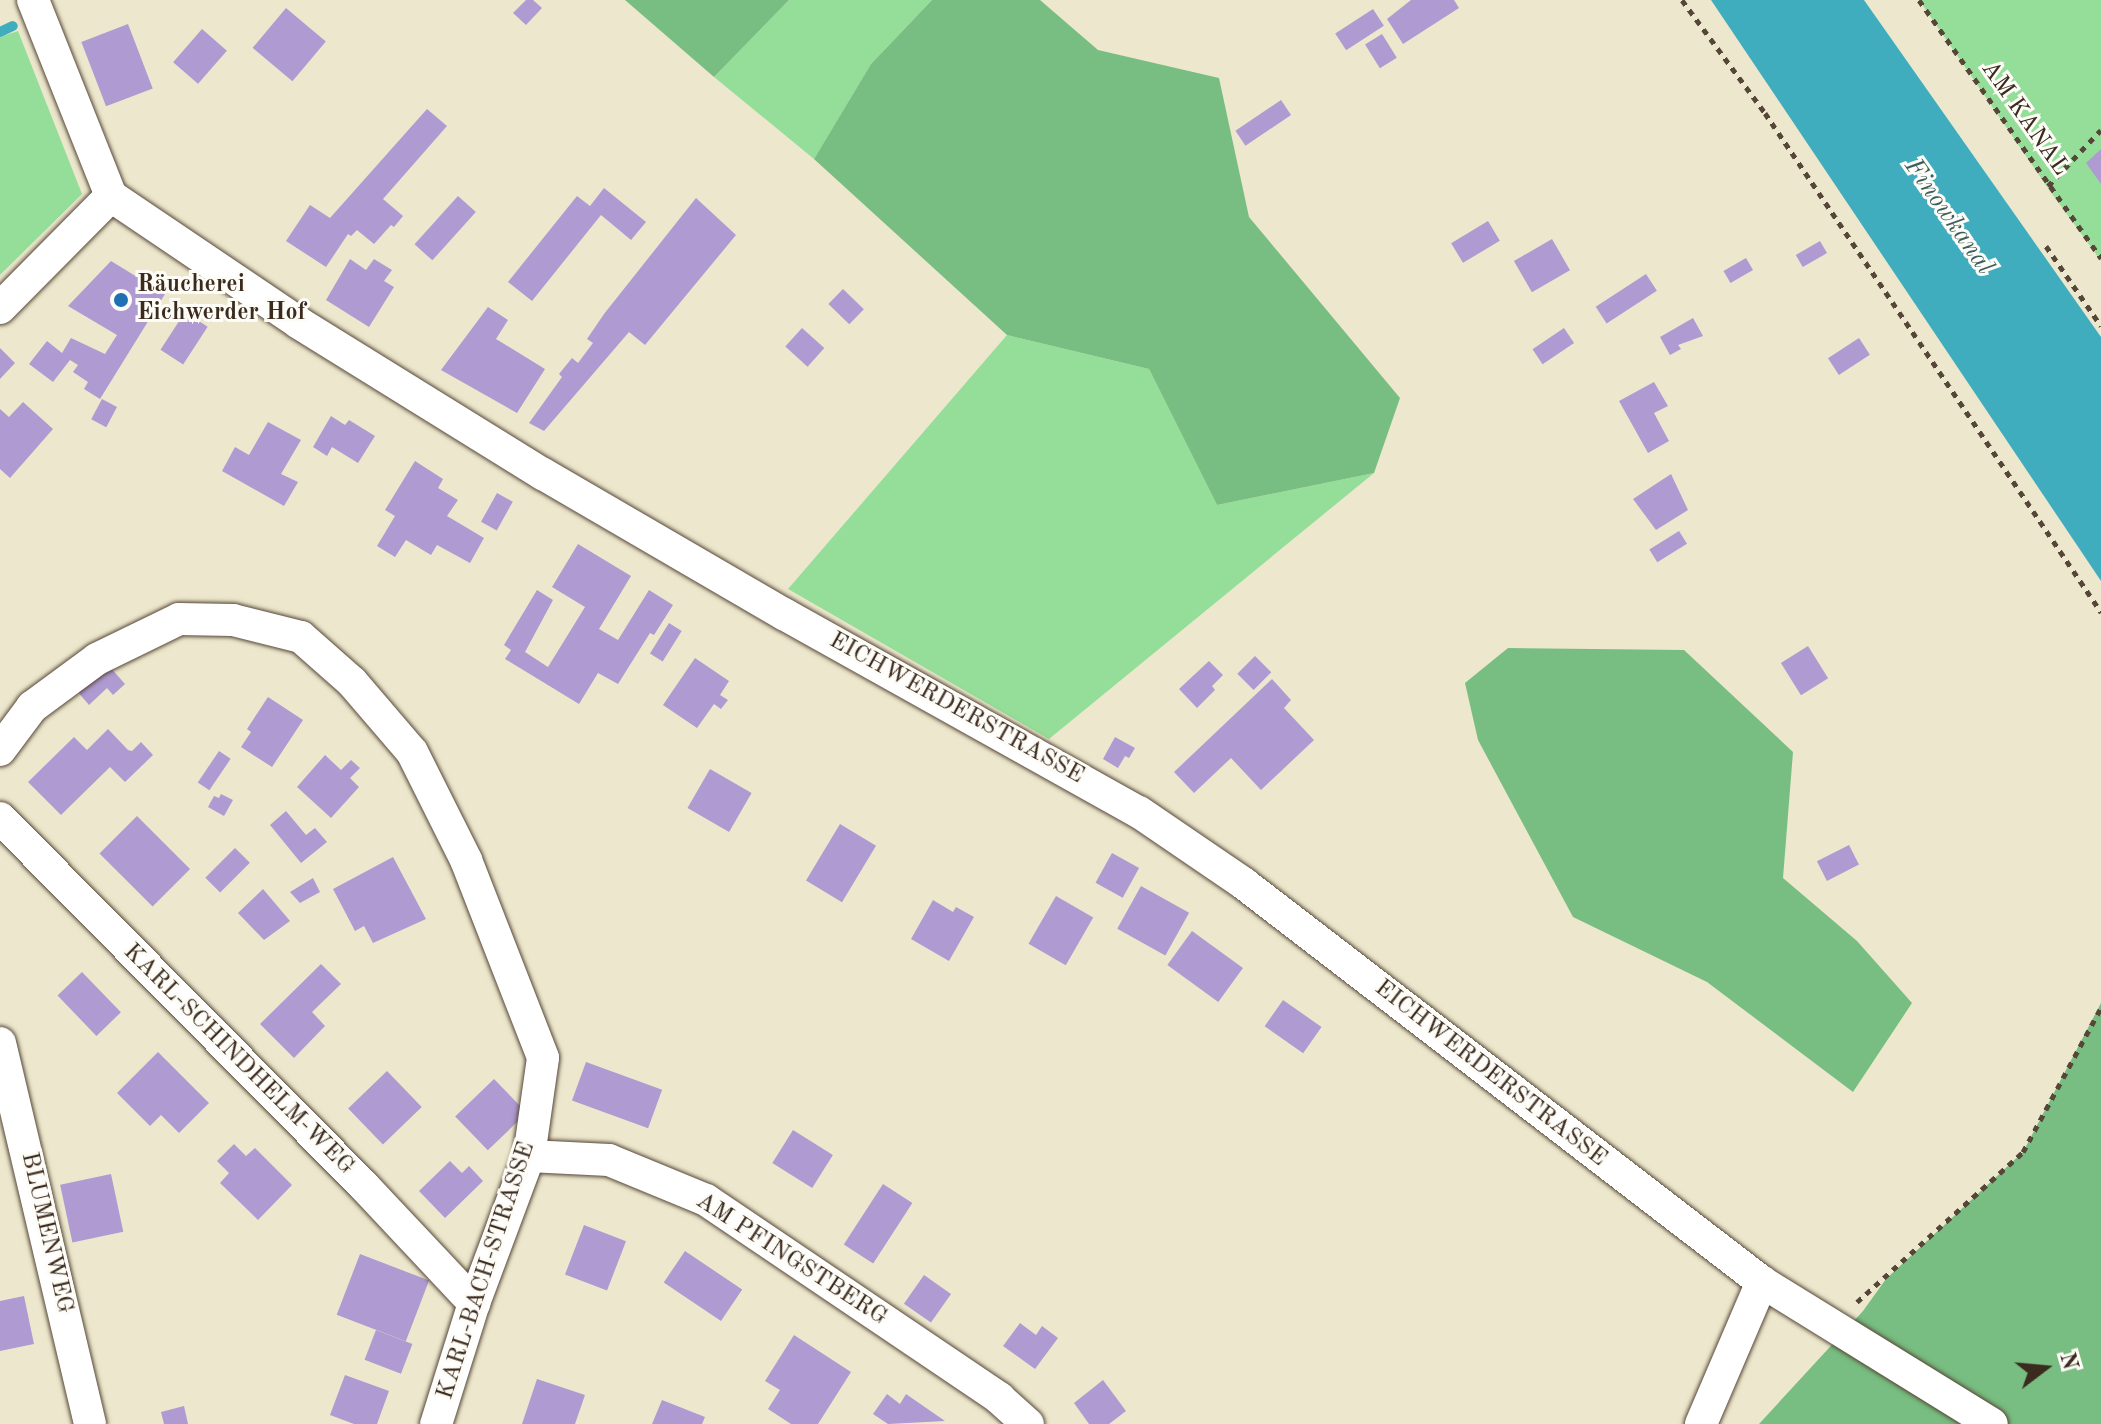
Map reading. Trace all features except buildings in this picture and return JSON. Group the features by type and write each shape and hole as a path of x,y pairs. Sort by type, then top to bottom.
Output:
{"street":[{"path":"0,308 111,196 33,0"},
{"name":"EICHWERDERSTRASSE","path":"111,196 299,323 543,474 784,614 1139,812 1255,893 1762,1282 1992,1424"},
{"name":"KARL-BACH-STRASSE","path":"0,750 32,707 97,659 179,619 233,620 301,637 352,682 412,752 466,860 543,1058 529,1156 474,1303 436,1424"},
{"name":"KARL-SCHINDHELM-WEG","path":"0,818 364,1186 474,1303"},
{"name":"BLUMENWEG","path":"0,1043 90,1424"},
{"name":"AM PFINGSTBERG","path":"529,1156 609,1160 706,1200 999,1398 1028,1424"},
{"path":"1701,1424 1762,1282"}],"path":[{"path":"1682,0 1765,113 2101,612"},
{"name":"AM KANAL","path":"1919,0 2101,258"},
{"path":"2048,186 2101,130"},
{"path":"2046,246 2100,324"},
{"path":"1830,1326 2023,1152 2101,1008"}],"green space":[{"path":"625,0 789,0 714,77"},
{"path":"789,0 932,0 871,64 814,159 714,77"},
{"path":"932,0 1040,0 1098,50 1219,78 1249,217 1400,398 1374,473 1217,505 1149,369 1007,335 814,159 871,64"},
{"path":"1919,0 2101,0 2101,261 2050,191"},
{"path":"18,31 82,194 0,275 0,37"},
{"path":"1007,335 1149,369 1217,505 1374,473 1049,739 788,589"},
{"path":"1508,648 1684,650 1793,752 1783,878 1857,941 1912,1003 1853,1092 1707,982 1573,917 1478,740 1465,683"},
{"path":"2101,1003 2101,1424 1759,1424 1863,1311 1886,1279 2023,1152"}],"water":[{"name":"Finowkanal","path":"1711,0 1864,0 2101,337 2101,581"}],"waterway":[{"path":"0,32 13,26"}],"place":[{"name":"Räucherei Eichwerder Hof","path":"121,300"}]}
